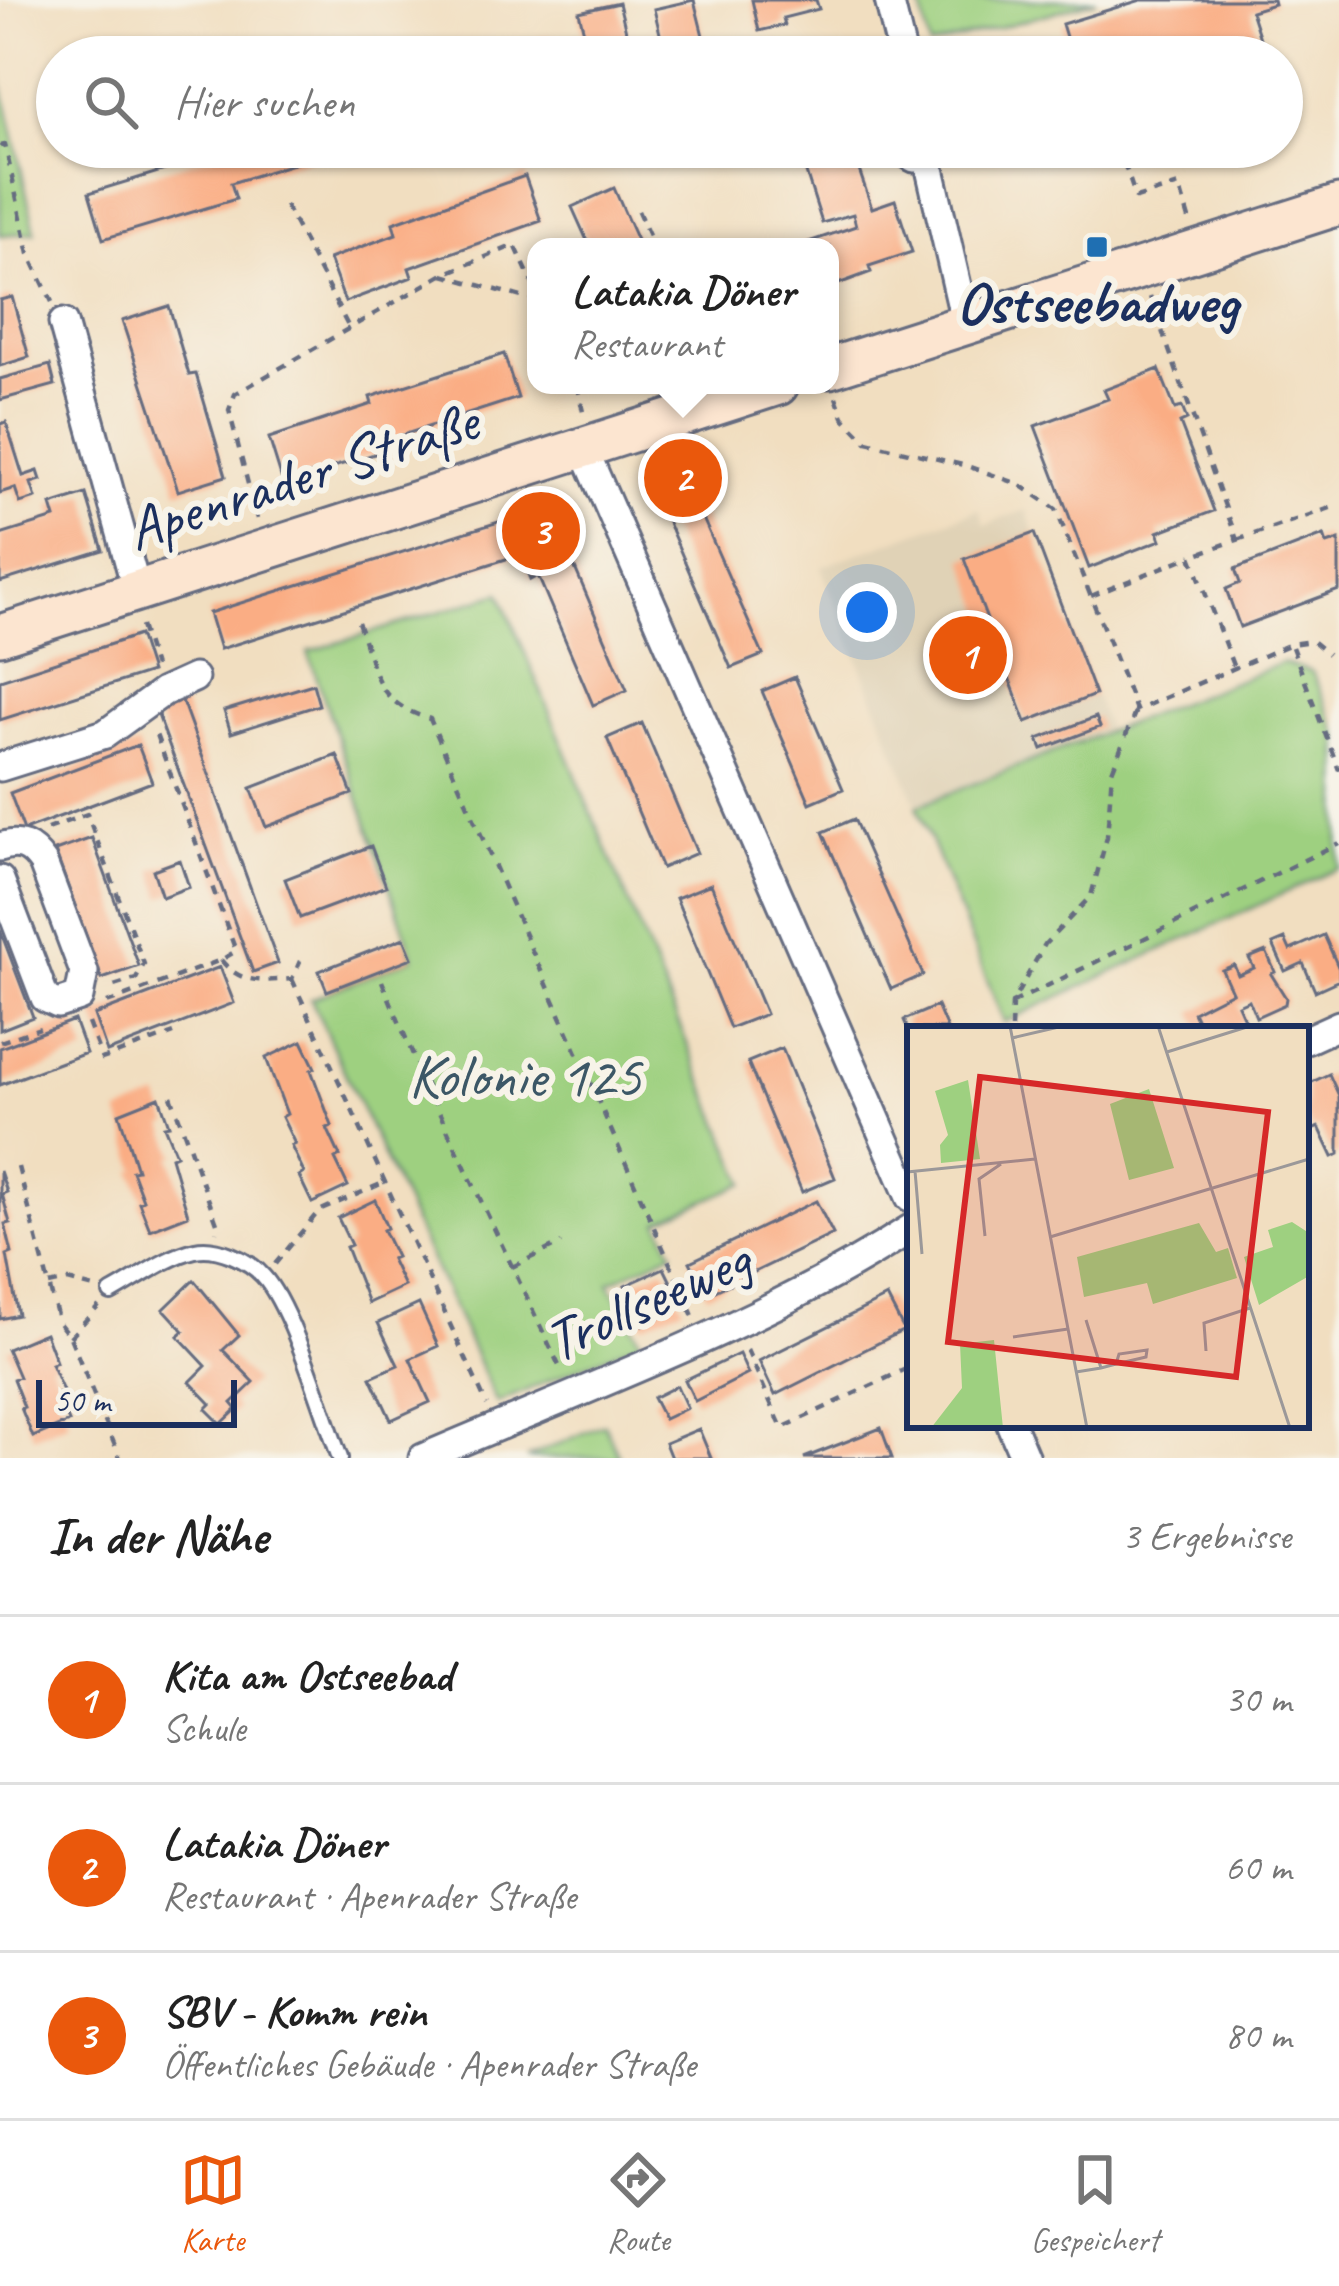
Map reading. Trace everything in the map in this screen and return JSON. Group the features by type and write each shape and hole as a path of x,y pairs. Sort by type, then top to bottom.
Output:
{"main road":[{"path":"839,365 1339,205"},
{"name":"Apenrader Straße","path":"0,634 750,394"}],"street":[{"path":"889,0 898,36"},
{"path":"930,168 966,325"},
{"path":"63,323 137,591"},
{"path":"584,447 907,1190"},
{"path":"0,767 105,734 194,678"},
{"path":"0,880 45,998 58,1004 79,997 84,972 43,863 34,850 11,845"},
{"path":"1309,1039 1339,1025"},
{"name":"Trollseeweg","path":"423,1458 703,1337 868,1257 907,1231"},
{"path":"1012,1428 1025,1458"}],"lane":[{"path":"111,1293 181,1256 213,1249 251,1265 280,1300 340,1458"}],"path":[{"path":"0,146 5,145 29,254 63,323"},
{"path":"1126,168 1136,198 1179,185 1198,250"},
{"path":"285,205 348,326"},
{"path":"638,211 650,238"},
{"path":"265,550 229,410 235,394 442,275 515,245 527,271"},
{"path":"442,275 527,299"},
{"path":"1156,314 1238,540"},
{"path":"835,394 843,417 866,442 1019,484 1056,509 1136,710 1112,771 1107,837 1091,896 1045,944 1012,1004 1011,1026"},
{"path":"1090,596 1339,505"},
{"path":"1191,556 1234,668"},
{"path":"11,845 87,814 144,964 136,979 96,991 106,1004 236,951 154,699 137,591"},
{"path":"358,622 390,702 430,719 703,1337"},
{"path":"1136,710 1291,644 1312,641 1328,654"},
{"path":"1291,644 1339,770"},
{"path":"1012,1004 1339,843"},
{"path":"221,960 232,974 253,982 292,979"},
{"path":"300,962 292,979 497,1426"},
{"path":"382,982 572,1394"},
{"path":"84,1012 102,1058 174,1033"},
{"path":"171,1096 217,1222 213,1249"},
{"path":"18,1167 59,1323 70,1337 120,1458"},
{"path":"264,1277 319,1211 383,1183"},
{"path":"512,1267 561,1244"},
{"path":"49,1285 68,1282 111,1293 70,1337"},
{"path":"747,1351 782,1429 907,1368"}],"shaded area":[{"path":"979,509 985,525 1026,510 1108,731 917,806 821,567"}],"green space":[{"path":"920,0 1097,0 969,36 928,36"},
{"path":"0,74 35,231 35,232 0,235"},
{"name":"Kolonie 125","path":"500,593 745,1183 659,1221 673,1252 609,1283 641,1341 497,1403 311,999 414,958 308,652"},
{"path":"1282,663 1312,672 1339,736 1339,868 1004,1022 917,806"},
{"path":"604,1424 620,1458 527,1458"}],"building":[{"path":"694,0 703,36 661,36 654,9"},
{"path":"752,0 816,0 819,9 783,18 785,25 759,31"},
{"path":"1141,0 1273,0 1274,4 1251,11 1259,36 1066,36 1062,24"},
{"path":"619,3 627,36 585,36 579,12"},
{"path":"172,168 280,168 231,183 236,199 103,239 89,193"},
{"path":"805,168 858,168 872,208 895,200 912,252 869,266 871,272 839,284 839,238 821,238 856,226 853,214 822,223"},
{"path":"525,176 541,221 409,268 412,277 345,302 329,259 396,234 393,223"},
{"path":"614,188 636,238 586,238 572,207"},
{"path":"12,297 29,357 0,366 0,300"},
{"path":"169,306 189,375 196,374 226,476 178,491 122,321"},
{"path":"504,354 518,398 384,441 387,450 283,483 269,438 372,404 370,397"},
{"path":"50,365 55,385 0,400 0,379"},
{"path":"1159,369 1175,409 1182,407 1187,420 1180,423 1214,511 1158,532 1161,540 1089,568 1035,426 1108,399 1104,390"},
{"path":"6,422 23,476 38,471 41,480 31,483 36,498 20,503 15,488 0,493 0,424"},
{"path":"699,461 707,481 678,493 670,473"},
{"path":"86,494 103,550 0,582 0,535 55,518 51,505"},
{"path":"694,498 763,655 731,668 663,511"},
{"path":"547,517 563,565 572,561 627,690 593,705 538,576 530,580 522,554 220,649 209,613 511,518 514,527"},
{"path":"1034,533 1095,695 1026,722 964,559"},
{"path":"1324,535 1327,544 1339,540 1339,590 1240,627 1226,589 1240,583 1235,569"},
{"path":"139,635 151,672 0,720 0,680"},
{"path":"795,677 843,789 810,803 762,691"},
{"path":"313,684 319,705 231,733 224,711"},
{"path":"181,698 278,963 253,972 155,707"},
{"path":"1096,717 1100,727 1042,749 1038,739"},
{"path":"642,723 697,853 662,868 607,738"},
{"path":"138,745 152,782 24,830 10,793"},
{"path":"337,755 352,794 266,827 251,788"},
{"path":"854,819 923,975 891,989 823,832"},
{"path":"92,838 139,966 102,979 55,851"},
{"path":"371,846 386,886 300,918 285,879"},
{"path":"180,860 189,887 162,897 153,870"},
{"path":"711,884 766,1014 730,1028 676,898"},
{"path":"0,930 33,1017 0,1030"},
{"path":"1324,935 1339,980 1315,991 1303,963 1285,971 1273,944 1285,939 1290,950"},
{"path":"404,938 412,958 327,991 319,971"},
{"path":"1266,951 1285,1004 1256,1017 1249,1000 1238,1005 1245,1021 1234,1026 1200,1026 1193,1012 1232,992 1222,970 1234,965 1238,975 1254,968 1249,958"},
{"path":"220,967 234,1003 107,1052 94,1015"},
{"path":"937,1006 946,1026 907,1027 904,1020"},
{"path":"74,1020 86,1053 0,1085 0,1048"},
{"path":"302,1041 332,1126 327,1128 340,1156 335,1159 348,1186 312,1203 299,1176 304,1173 291,1146 295,1144 282,1117 287,1114 266,1058"},
{"path":"782,1048 835,1178 802,1192 748,1062"},
{"path":"1329,1074 1339,1096 1339,1154 1333,1157 1319,1127 1312,1130 1309,1123 1309,1084"},
{"path":"159,1097 188,1215 150,1230 119,1113"},
{"path":"0,1171 7,1192 2,1194 12,1253 7,1255 18,1315 0,1319"},
{"path":"375,1200 396,1257 391,1259 404,1286 368,1303 338,1218"},
{"path":"816,1201 833,1234 707,1295 690,1262"},
{"path":"664,1268 683,1307 643,1325 625,1286"},
{"path":"194,1280 239,1335 223,1350 254,1382 232,1403 237,1409 221,1424 206,1409 211,1404 190,1382 206,1366 178,1336 184,1331 164,1309"},
{"path":"887,1297 904,1330 775,1395 759,1361"},
{"path":"419,1304 438,1346 410,1359 430,1402 391,1420 371,1377 398,1365 378,1323"},
{"path":"45,1333 63,1391 57,1394 69,1422 33,1437 7,1349"},
{"path":"739,1354 748,1374 695,1401 685,1380"},
{"path":"677,1386 687,1408 664,1419 653,1398"},
{"path":"881,1428 892,1458 804,1458"},
{"path":"699,1429 711,1458 671,1458 665,1443"}],"place":[{"name":"Ostseebadweg","path":"1097,247"},
{"name":"Latakia Döner","path":"683,478"},
{"name":"SBV - Komm rein","path":"541,531"},
{"name":"Kita am Ostseebad","path":"968,655"}]}
